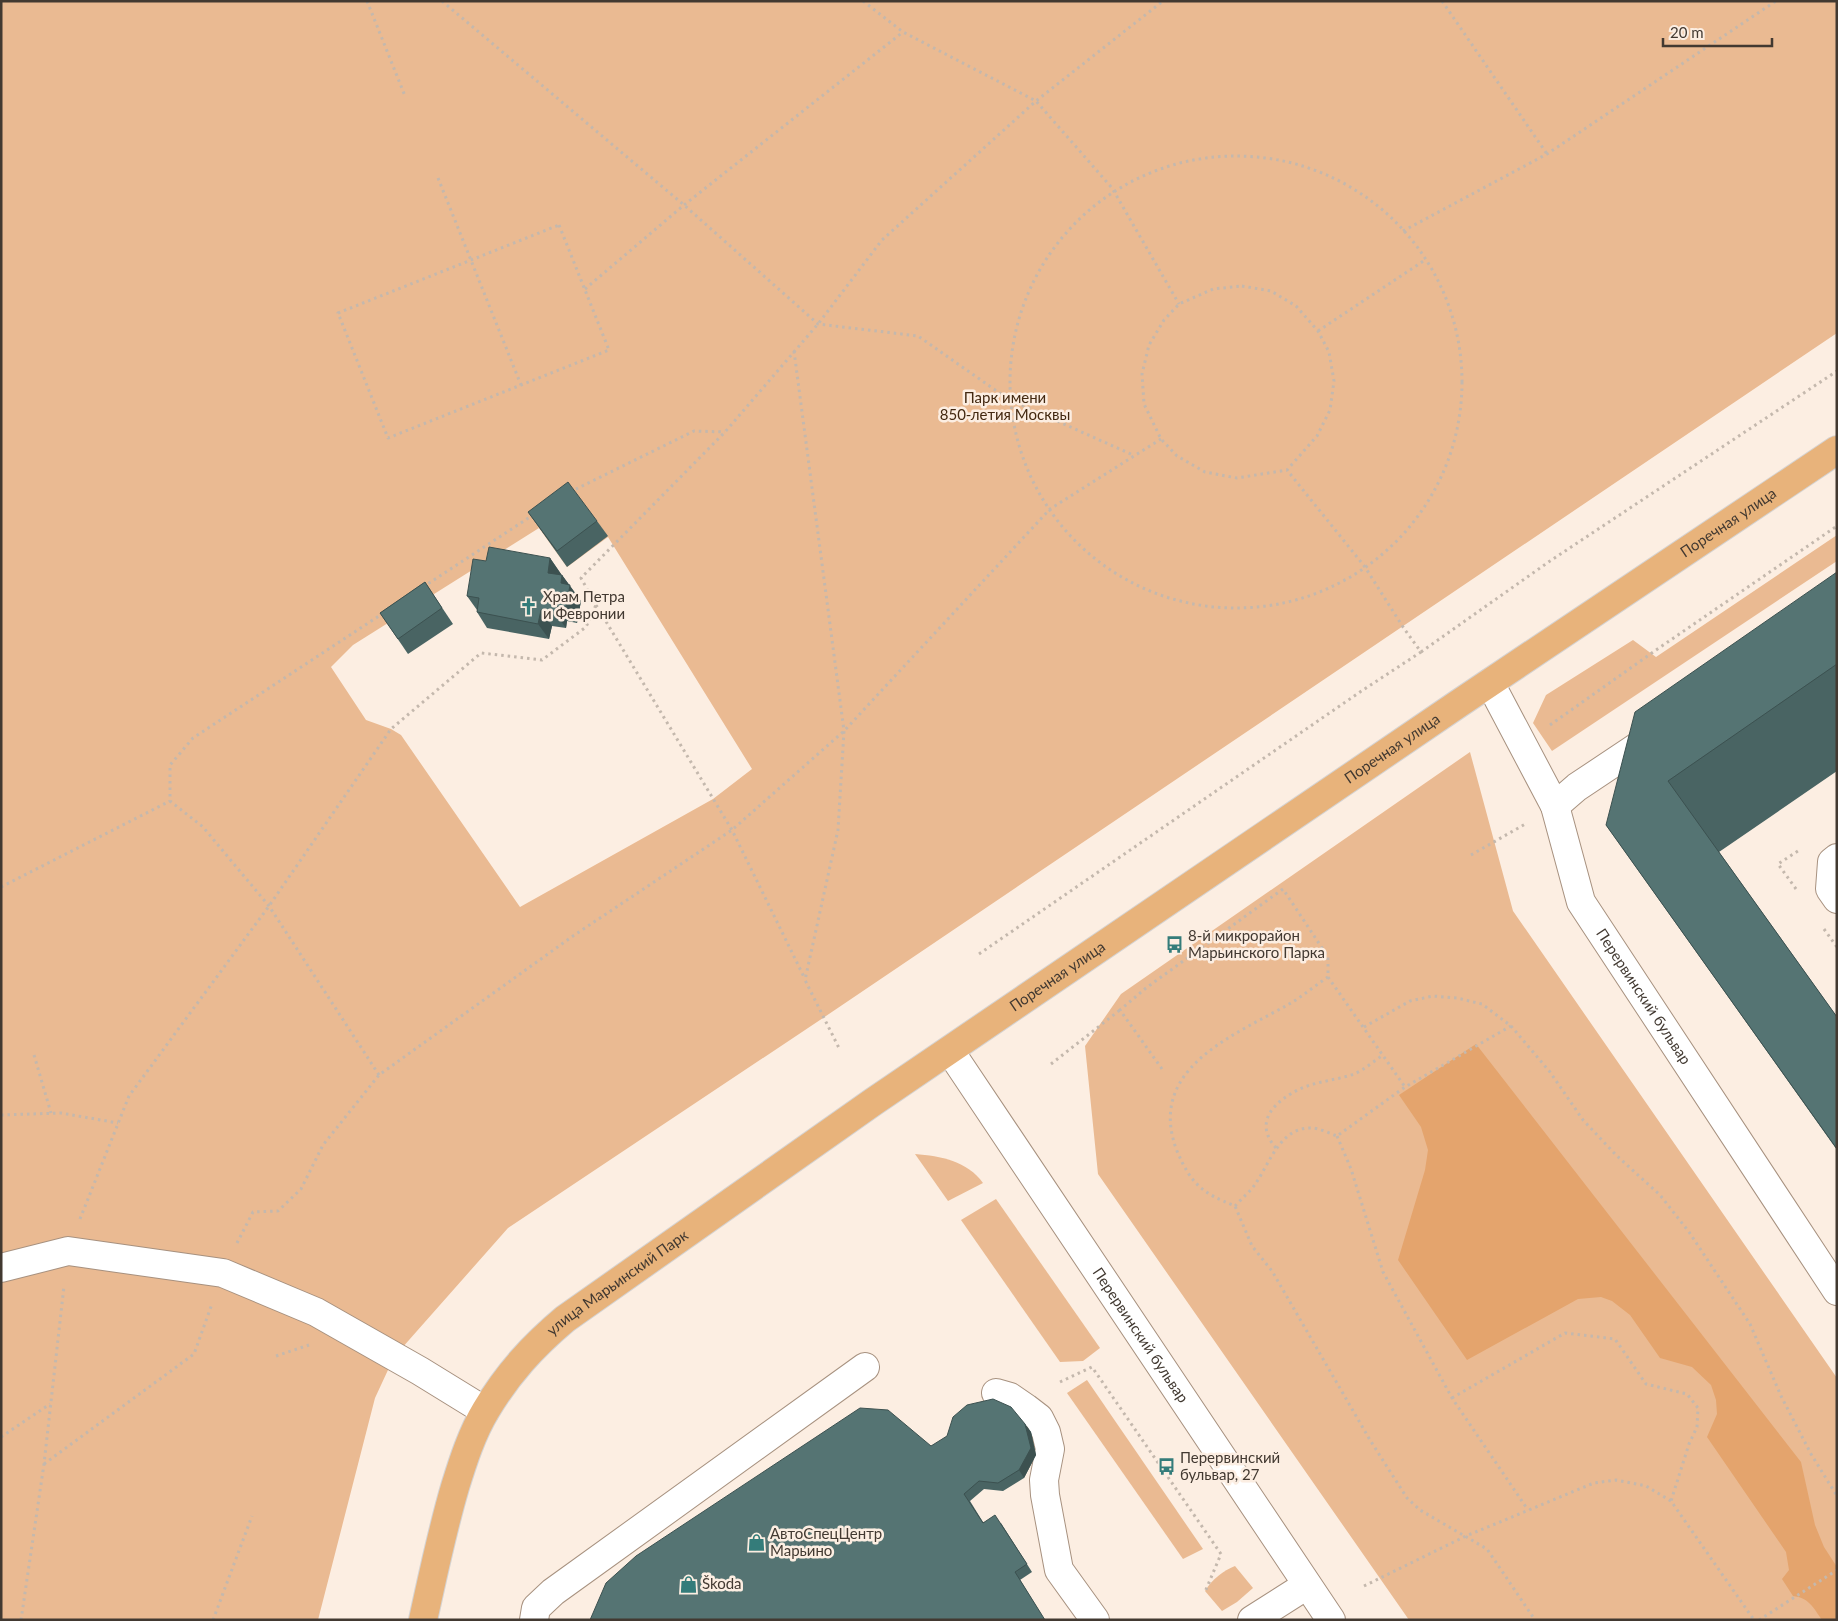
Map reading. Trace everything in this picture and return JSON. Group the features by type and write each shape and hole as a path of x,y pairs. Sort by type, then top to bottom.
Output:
{"main road":[{"name":"Поречная улица","path":"950,1051 1490,683 1837,450"},
{"name":"улица Марьинский Парк","path":"423,1620 446,1517 465,1455 485,1411 513,1369 538,1341 565,1319 769,1175 950,1051"}],"street":[{"name":"Перервинский бульвар","path":"1490,683 1555,806 1581,902 1837,1291"},
{"path":"1555,806 1577,787 1676,721"},
{"path":"1837,858 1832,862 1830,889 1837,899"},
{"name":"Перервинский бульвар","path":"950,1051 1205,1431 1306,1586 1331,1620"},
{"path":"1,1268 68,1251 222,1274 316,1312 420,1371 485,1411"},
{"path":"534,1620 536,1608 553,1592 865,1367"},
{"path":"996,1393 1010,1397 1026,1408 1038,1418 1046,1432 1050,1449 1044,1480 1045,1495 1059,1570 1095,1620"},
{"path":"1252,1620 1306,1586"}],"path":[{"path":"368,1 405,96"},
{"path":"442,1 684,204 818,324 918,336 1008,399 1134,456"},
{"path":"863,1 903,32 1036,101 1112,188 1179,304"},
{"path":"840,1050 732,830 581,578 725,432 818,324 882,240 1036,101 1162,1"},
{"path":"1442,1 1547,154"},
{"path":"1403,231 1547,154 1776,1"},
{"path":"584,289 684,204 903,32"},
{"path":"1242,153 1312,166 1375,201 1403,231 1426,260 1455,324 1463,394 1449,463 1415,525 1365,567 1298,603 1228,612 1158,597 1096,562 1050,509 1018,444 1008,399 1008,379 1020,308 1054,243 1112,188 1170,162 1242,153"},
{"path":"438,178 521,385"},
{"path":"559,224 609,350 388,438 338,313 470,260 559,224"},
{"path":"1318,331 1426,260"},
{"path":"1242,286 1271,291 1296,306 1318,331 1329,352 1334,381 1330,410 1317,436 1287,470 1237,478 1205,472 1177,456 1161,438 1144,404 1142,374 1149,345 1164,320 1179,304 1213,289 1242,286"},
{"path":"794,351 844,730 838,830 805,980"},
{"path":"979,954 1421,652 1550,561 1837,371"},
{"path":"564,495 694,431 725,432"},
{"path":"44,1464 194,1354 222,1274 253,1212 278,1211 301,1190 323,1145 379,1075 573,936 732,830 844,730 1050,509 1161,438"},
{"path":"1287,470 1365,567 1421,652"},
{"path":"416,592 539,512"},
{"path":"1547,727 1837,526"},
{"path":"21,1620 44,1464 68,1251 129,1096 269,906 391,729 481,653 542,660 586,627 596,605"},
{"path":"170,801 170,765 193,738 391,608"},
{"path":"170,801 203,827 269,906 379,1075"},
{"path":"1,887 170,801"},
{"path":"1471,855 1555,806"},
{"path":"1051,1064 1146,988 1283,889 1328,957 1328,977 1405,1087"},
{"path":"1328,977 1292,1002 1204,1053 1186,1073 1172,1098 1170,1120 1174,1144 1195,1184 1214,1198 1235,1206 1252,1246 1272,1271 1370,1440 1407,1498 1420,1510 1487,1549 1535,1620"},
{"path":"1364,1027 1410,1001 1433,996 1457,998 1482,1004 1511,1026 1550,1072 1583,1120 1616,1155 1660,1195 1689,1232 1750,1324 1781,1396 1811,1454 1837,1496"},
{"path":"1120,1010 1162,1068"},
{"path":"1337,1136 1405,1087 1511,1026"},
{"path":"34,1055 51,1113"},
{"path":"1276,1148 1268,1139 1266,1123 1270,1112 1276,1105 1302,1088 1356,1073 1383,1055"},
{"path":"1,1116 61,1113 118,1123"},
{"path":"1235,1206 1254,1185 1276,1148 1286,1137 1298,1130 1311,1128 1337,1136"},
{"path":"1337,1136 1351,1170 1383,1272 1452,1398 1528,1510"},
{"path":"1452,1398 1565,1333 1615,1339 1646,1384 1687,1394 1698,1408 1697,1427 1689,1444 1671,1501"},
{"path":"1060,1382 1092,1367 1221,1554 1205,1592"},
{"path":"1,1438 50,1404"},
{"path":"1364,1586 1466,1536 1594,1483 1616,1480 1646,1486 1671,1501 1754,1620"},
{"path":"214,1620 252,1516"},
{"path":"1759,1620 1837,1570"}],"green space":[{"name":"Парк имени 850-летия Москвы","path":"1,1 1837,1 1837,333 823,1018 508,1228 394,1357 375,1398 318,1620 1,1620","holes":["539,528 567,567 608,537 752,769 713,799 520,907 401,735 391,729 366,720 331,667 353,645"]},
{"path":"1837,535 1837,561 1552,751 1533,723 1546,695 1633,640 1656,657"},
{"path":"1470,752 1513,911 1837,1378 1837,1620 1409,1620 1098,1174 1085,1046 1121,994"},
{"path":"915,1154 953,1161 969,1169 983,1183 948,1201"},
{"path":"996,1199 1100,1348 1083,1361 1060,1362 961,1220"},
{"path":"1087,1380 1203,1549 1183,1559 1067,1393"},
{"path":"1235,1566 1253,1588 1237,1602 1222,1611 1205,1591 1218,1576"}],"shaded area":[{"path":"1476,1044 1801,1462 1815,1525 1824,1547 1837,1567 1837,1620 1822,1620 1807,1601 1793,1596 1782,1579 1789,1570 1786,1552 1707,1437 1717,1414 1716,1400 1711,1385 1692,1367 1660,1358 1630,1315 1612,1301 1601,1297 1578,1299 1467,1360 1398,1260 1425,1170 1428,1150 1421,1127 1399,1095"}],"building":[{"path":"568,482 597,521 557,551 528,512"},
{"name":"Храм Петра и Февронии","path":"489,547 550,558 548,573 562,575 561,583 570,585 566,607 557,606 555,613 541,610 538,624 477,612 479,598 467,596 473,559 486,561"},
{"path":"1837,572 1837,664 1668,781 1837,1017 1837,1149 1606,825 1635,712"},
{"path":"425,582 442,608 398,639 380,613"},
{"path":"993,1399 1011,1407 1025,1424 1031,1448 1019,1470 998,1483 979,1481 964,1494 983,1523 995,1515 1027,1564 1015,1572 1045,1620 590,1620 606,1583 636,1556 860,1408 888,1410 931,1446 947,1436 953,1417 967,1405"}],"place":[{"name":"Храм Петра и Февронии","path":"529,606"},
{"name":"8-й микрорайон Марьинского Парка","path":"1174,945"},
{"name":"Перервинский бульвар, 27","path":"1166,1467"},
{"name":"АвтоСпецЦентр Марьино","path":"756,1543"},
{"name":"Škoda","path":"688,1584"}]}
